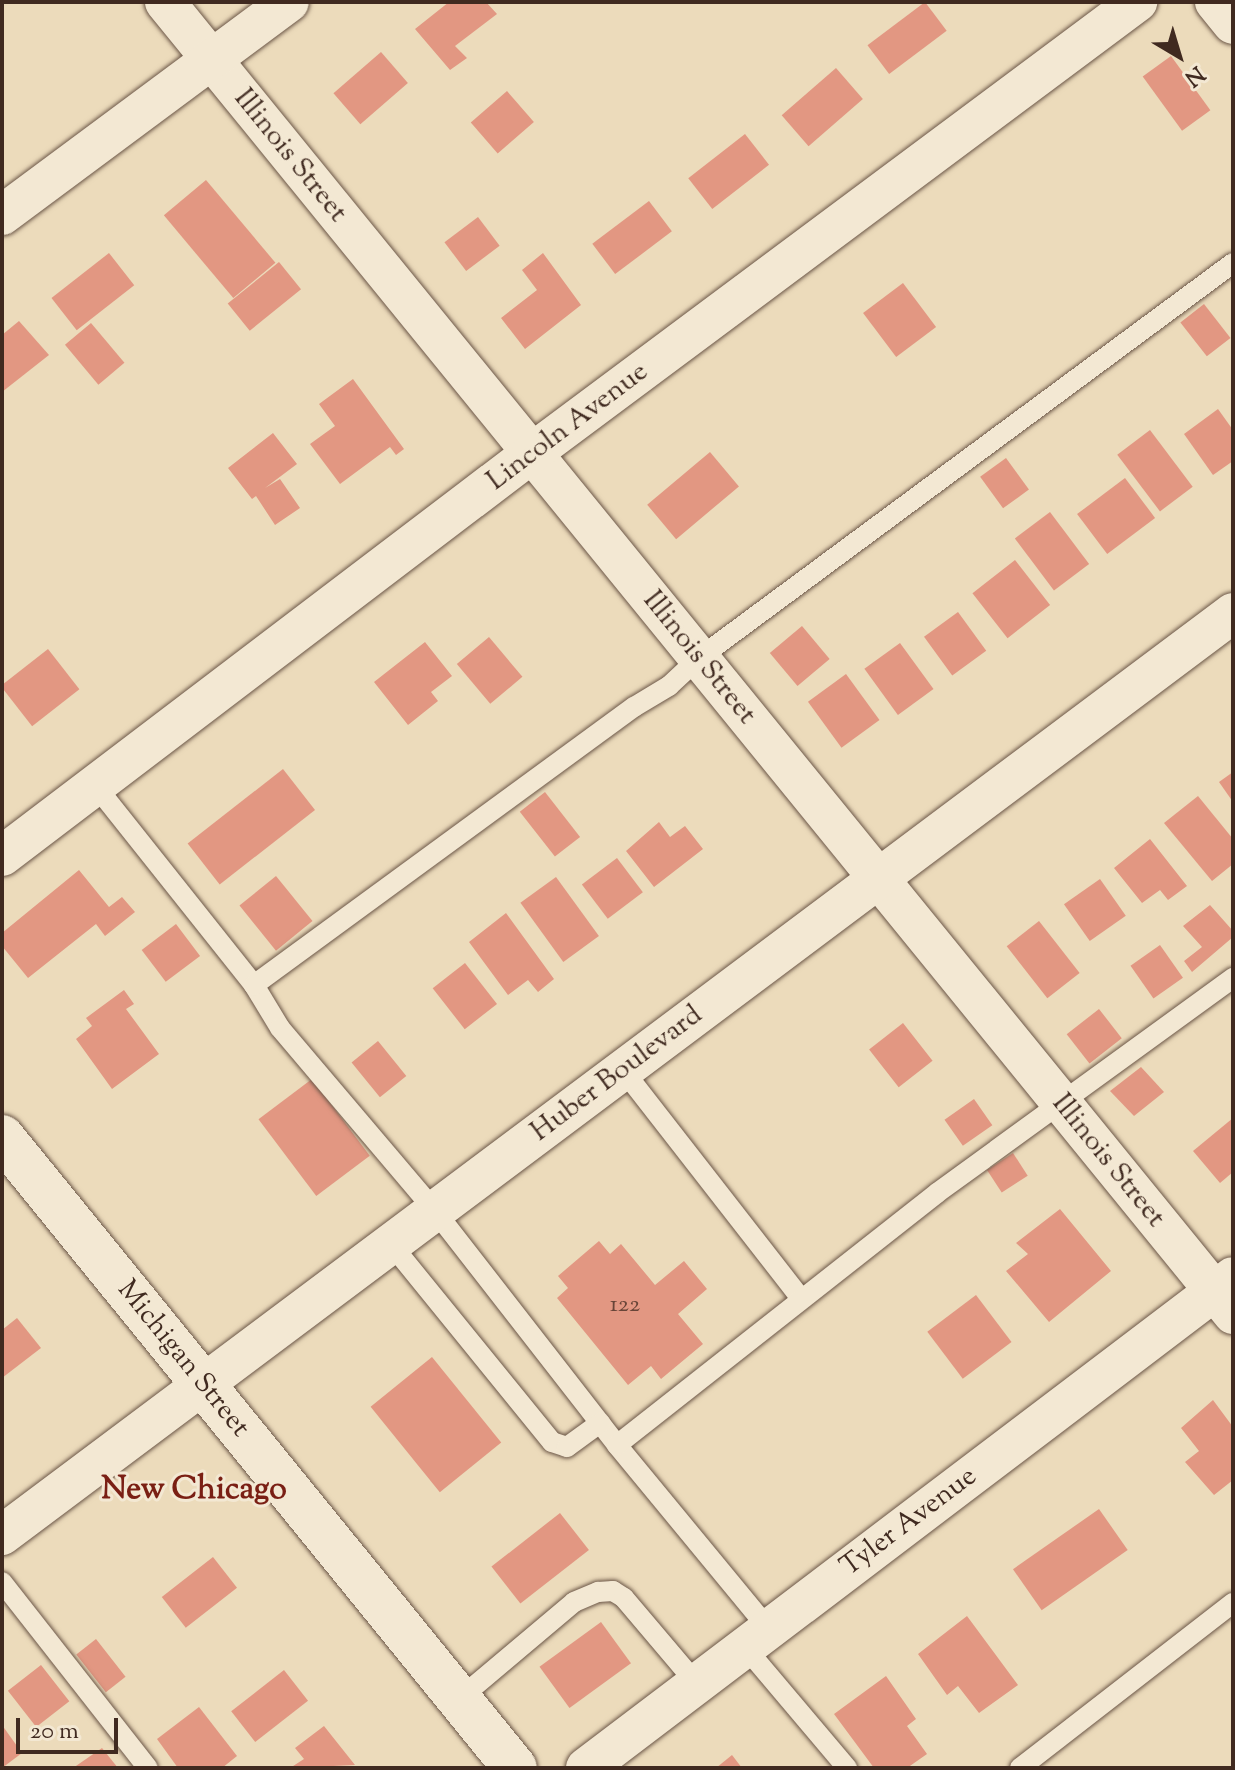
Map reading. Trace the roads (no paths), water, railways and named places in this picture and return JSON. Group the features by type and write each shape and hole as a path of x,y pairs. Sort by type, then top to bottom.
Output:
{"street":[{"name":"Illinois Street","path":"165,2 1060,1102 1227,1294"},
{"path":"2,215 289,2"},
{"name":"Lincoln Avenue","path":"2,856 532,453 1137,2"},
{"path":"1215,2 1233,24"},
{"name":"Huber Boulevard","path":"2,1535 1233,613"},
{"name":"Michigan Street","path":"2,1137 515,1768"},
{"name":"Tyler Avenue","path":"586,1768 756,1637 1227,1294"}],"lane":[{"path":"254,985 634,707 669,686 699,658 1233,263"},
{"path":"95,785 254,985 298,1050 435,1211 617,1445 847,1768"},
{"path":"617,1445 801,1299 1060,1102 1233,978"},
{"path":"623,1070 801,1299"},
{"path":"391,1244 552,1442 567,1447 600,1423"},
{"path":"2,1582 148,1768"},
{"path":"459,1699 574,1602 598,1592 613,1591 624,1598 697,1684"},
{"path":"1020,1768 1233,1603"}],"district":[{"name":"New Chicago","path":"194,1490"}]}
